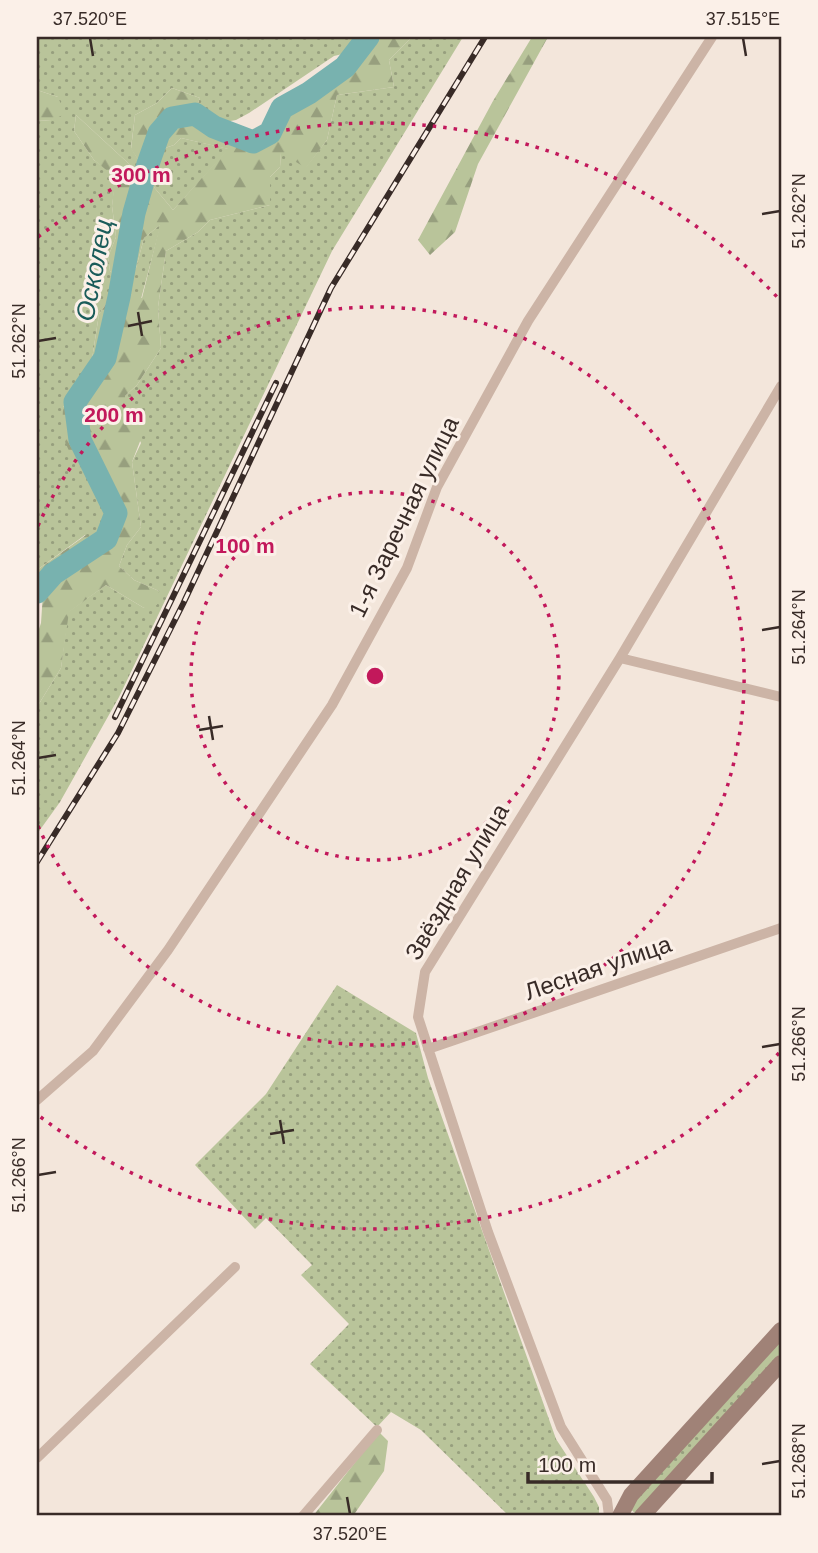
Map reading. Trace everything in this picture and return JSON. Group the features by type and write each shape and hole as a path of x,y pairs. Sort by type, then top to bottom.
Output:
{"street":[{"name":"1-я Заречная улица","path":"37,1100 93,1051 168,950 332,705 407,568 437,487 528,321 712,37"},
{"name":"Звёздная улица","path":"609,1516 607,1500 561,1427 488,1232 418,1017 425,972 620,658 781,386"},
{"path":"620,658 781,697"},
{"name":"Лесная улица","path":"428,1049 781,928"},
{"path":"37,1458 235,1267"},
{"path":"620,1516 631,1495 781,1330"},
{"path":"642,1516 781,1363"},
{"path":"303,1516 377,1430"}],"green space":[{"path":"37,37 353,37 351,52 334,56 236,120 214,124 195,111 200,98 172,88 157,103 135,115 131,148 143,167 140,174 76,115 74,131 94,160 116,176 112,206 116,237 108,257 110,271 119,277 114,293 99,314 90,372 70,403 63,407 77,468 89,473 111,512 104,536 90,543 85,535 37,570 37,121 52,120 58,97 37,90"},
{"path":"373,37 412,37 389,60 394,87 337,95 327,140 306,168 281,153 280,167 270,177 270,205 210,220 198,232 166,251 158,307 161,348 137,385 125,396 125,410 148,421 132,462 141,527 127,545 119,566 134,580 159,591 157,605 144,608 106,585 69,612 61,668 37,707 37,635 41,623 43,593 57,578 96,555 113,537 119,514 98,476 85,440 83,396 108,360 125,292 142,298 160,225 144,238 136,268 127,278 148,180 173,210 228,149 181,138 174,145 165,148 167,168 157,175 148,174 161,133 173,119 195,116 212,128 253,144 272,135 284,110 348,70"},
{"path":"412,37 463,37 332,251 119,697 60,802 37,834 37,707 61,668 68,612 106,585 144,608 159,591 134,580 119,566 127,545 141,527 132,462 141,443 125,410 125,396 137,385 161,348 158,307 166,251 198,232 210,220 270,205 270,177 280,167 281,152 306,167 327,140 337,95 394,87 389,60"},
{"path":"532,37 548,37 478,164 455,232 430,255 418,240 493,101"},
{"path":"172,88 200,98 195,111 168,116 156,132 143,167 131,149 135,115 157,103"},
{"path":"37,90 58,97 65,114 52,120 37,121"},
{"path":"76,115 140,174 119,277 110,271 108,257 116,237 112,206 115,177 94,160 74,131"},
{"path":"181,138 229,149 173,210 148,180 148,174 157,175 165,148 174,145"},
{"path":"161,224 141,299 125,292 127,278 136,268 144,238"},
{"path":"114,293 101,358 90,372 99,314"},
{"path":"70,403 75,439 89,473 77,469 62,435 63,407"},
{"path":"86,535 90,543 49,571 37,584 37,570"},
{"path":"337,985 416,1033 428,1078 556,1439 594,1497 599,1507 599,1516 509,1516 421,1430 391,1412 377,1427 310,1364 349,1324 301,1275 312,1265 266,1218 255,1229 195,1165 266,1094"},
{"path":"781,1339 781,1353 635,1513 628,1507"},
{"path":"379,1432 388,1441 384,1471 353,1516 313,1516"}],"waterway":[{"name":"Осколец","path":"37,592 53,574 106,539 116,513 80,440 75,402 105,358 134,213 159,133 172,118 195,114 214,127 253,142 270,133 282,108 309,93 345,67 368,37"}],"railway":[{"path":"37,862 118,733 183,604 331,288 485,37"},
{"path":"115,717 276,383"}]}
